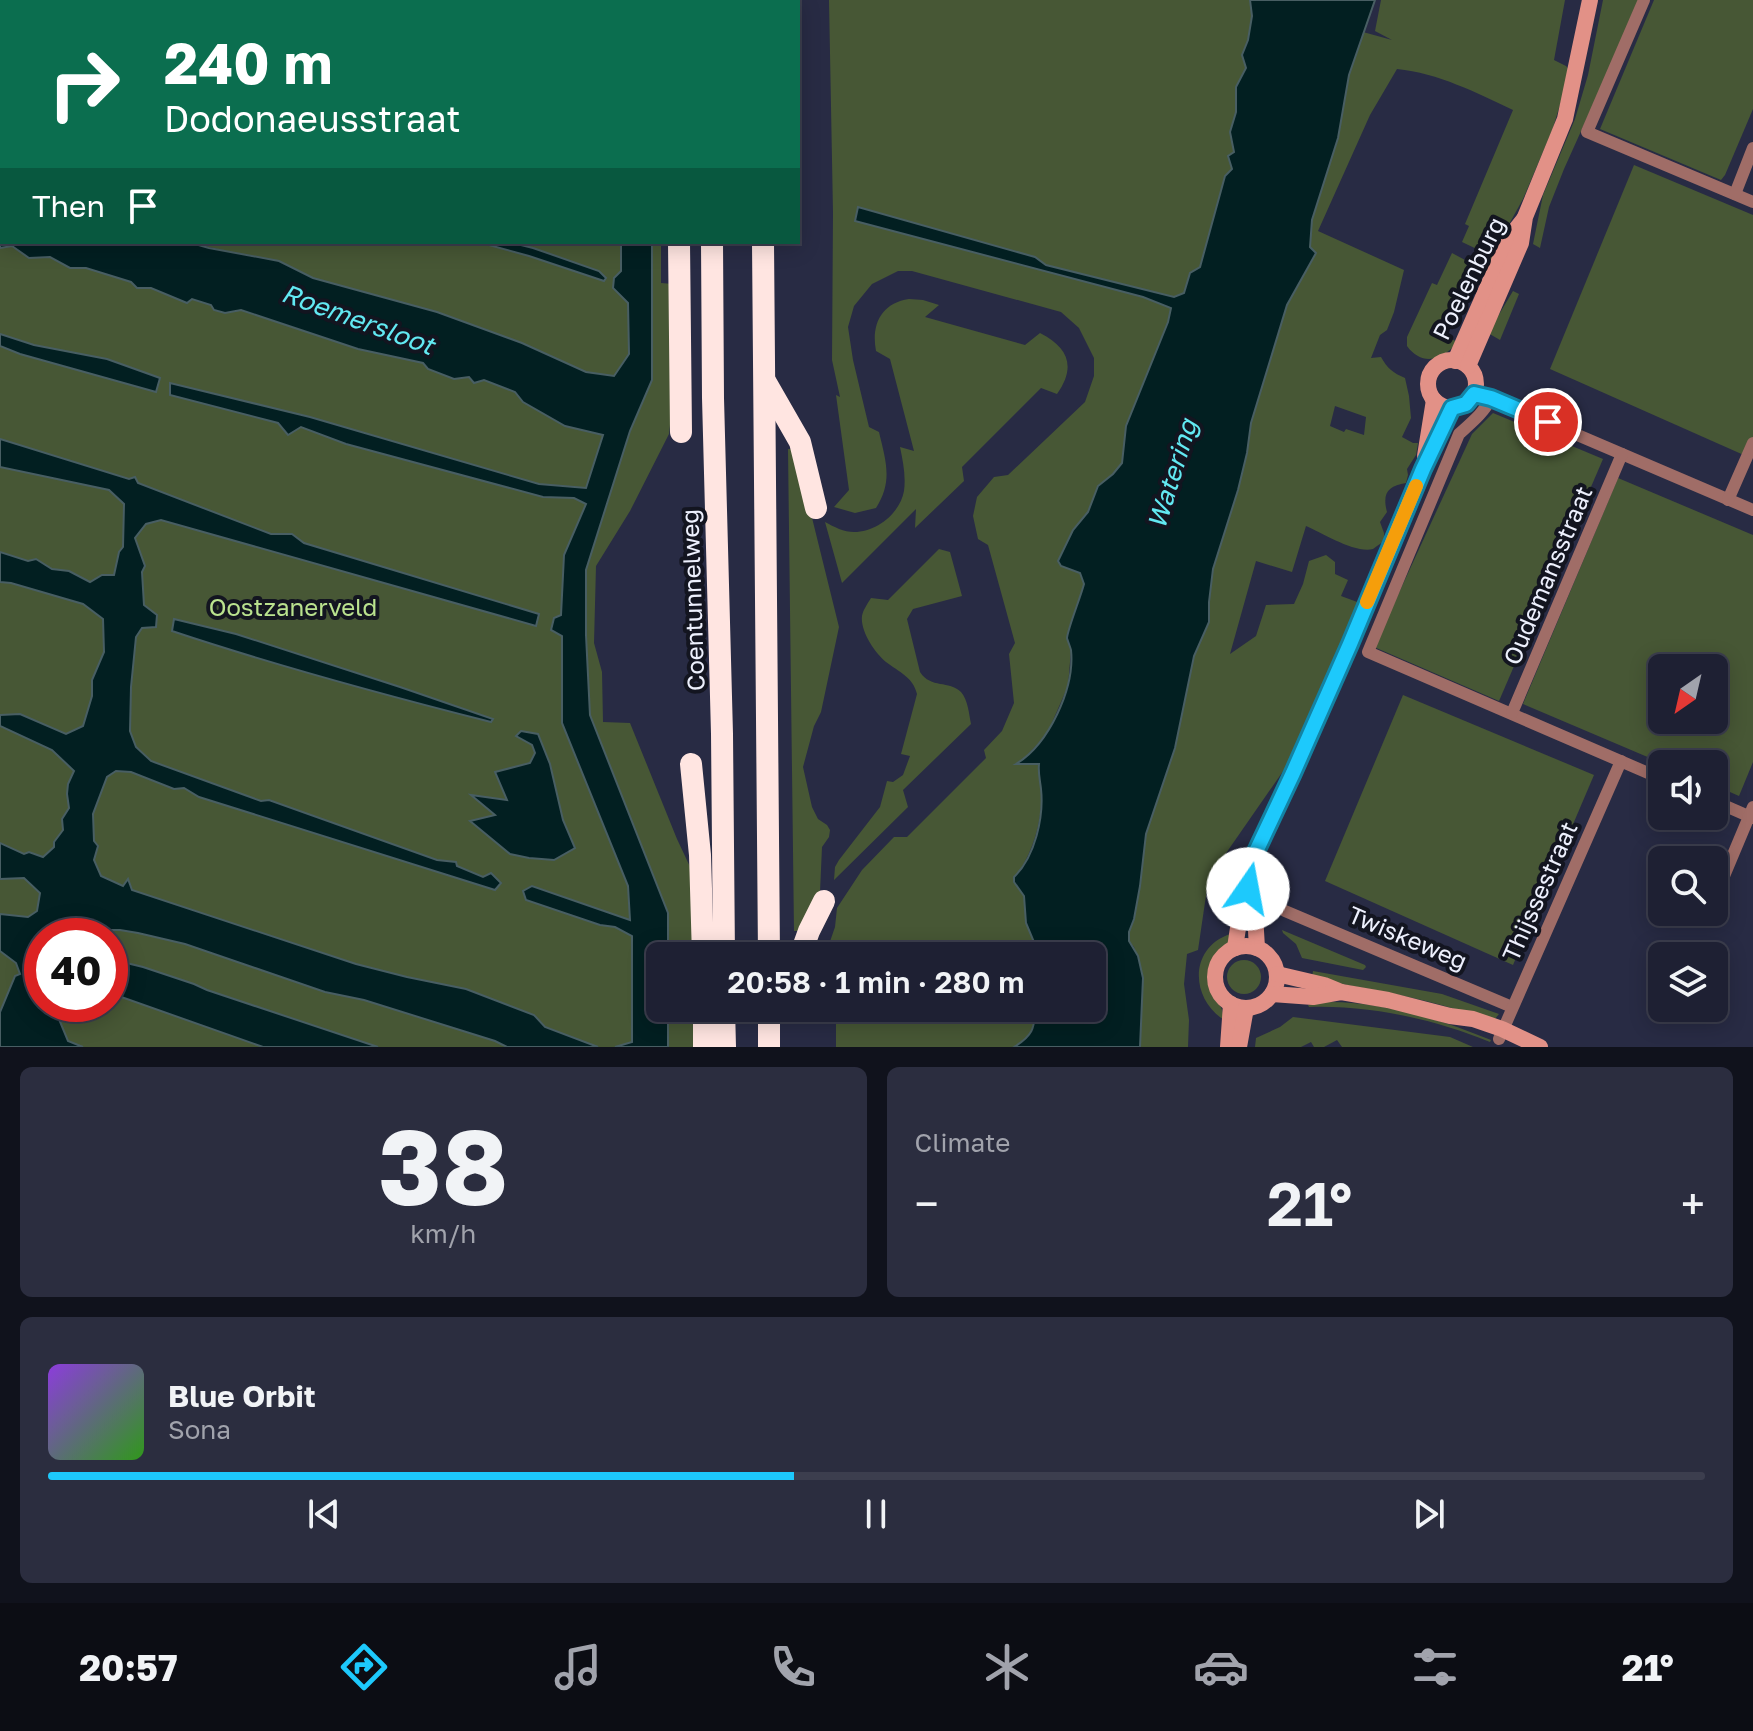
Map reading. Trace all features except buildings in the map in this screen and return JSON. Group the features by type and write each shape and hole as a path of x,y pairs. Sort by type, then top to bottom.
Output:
{"highway":[{"path":"679,244 681,432"},
{"name":"Coentunnelweg","path":"712,244 724,942"},
{"path":"763,244 769,942"},
{"path":"764,379 800,442 816,508"},
{"path":"691,764 700,855 703,942"},
{"path":"805,942 824,901"},
{"path":"704,1022 704,1047"},
{"path":"724,1022 725,1047"},
{"path":"769,1047 770,1022"}],"street":[{"name":"Poelenburg","path":"1461,364 1521,243 1525,217 1565,119 1590,0"},
{"path":"1644,0 1587,132 1753,202"},
{"path":"1735,194 1753,148"},
{"path":"1442,363 1461,364 1475,376 1474,394 1466,404 1452,408 1440,405 1434,400 1429,387 1432,372 1442,363"},
{"path":"1474,394 1491,398 1753,510"},
{"path":"1491,398 1479,416 1459,434 1368,652 1648,773"},
{"path":"1423,469 1434,400"},
{"path":"1235,948 1253,858 1452,408"},
{"path":"1728,500 1753,443"},
{"name":"Oudemansstraat","path":"1512,713 1622,454"},
{"name":"Thijssestraat","path":"1500,1034 1621,761"},
{"path":"1728,806 1752,814 1728,868"},
{"path":"1248,889 1255,914 1257,948"},
{"name":"Twiskeweg","path":"1285,911 1512,1007"},
{"path":"1235,948 1257,948 1267,954 1273,963 1277,974 1276,984 1272,994 1261,1004 1238,1006 1220,994 1215,972 1222,957 1235,948"},
{"path":"1277,974 1450,1016 1540,1047"},
{"path":"1272,994 1313,997 1341,992"},
{"path":"1228,1047 1238,1006"},
{"path":"1238,1006 1239,1047"},
{"path":"1500,1034 1518,1047"}],"green space":[{"path":"829,0 1250,0 1252,16 1242,55 1246,68 1236,87 1236,112 1230,132 1234,153 1228,157 1232,169 1225,176 1200,268 1190,273 1184,293 1174,297 1045,265 1035,257 858,207 856,221 1171,307 1168,322 1126,426 1122,463 1098,486 1088,512 1073,530 1059,561 1061,566 1080,573 1084,584 1067,638 1071,650 1068,686 1047,734 1019,764 1039,764 1039,822 1019,872 1026,923 1034,942 830,942 837,908 862,870 894,837 907,837 986,758 984,750 1002,731 1014,703 1009,654 1015,643 988,545 978,539 973,516 977,497 994,477 1008,475 1085,402 1094,376 1094,358 1079,328 1061,312 912,271 898,271 872,284 854,306 848,327 869,427 879,432 886,462 885,489 876,508 855,513 834,507 849,490 836,395 840,397 832,360"},
{"path":"1381,0 1565,0 1554,60 1570,71 1553,128 1487,273 1481,270 1493,240 1489,236 1483,252 1462,242 1469,226 1465,224 1513,110 1457,85 1412,71 1397,69 1370,115 1318,231 1404,270 1394,312 1371,358 1381,357 1391,370 1405,378 1411,418 1402,437 1418,443 1416,455 1407,469 1406,483 1391,488 1386,495 1387,512 1380,522 1384,541 1373,549 1349,546 1306,526 1292,572 1256,561 1230,654 1256,636 1266,605 1294,604 1309,561 1326,555 1335,562 1335,574 1348,580 1341,596 1368,606 1304,741 1208,882 1198,950 1187,954 1184,984 1189,1020 1188,1047 1140,1047 1143,978 1134,947 1129,941 1129,932 1140,886 1146,834 1175,748 1194,656 1209,622 1213,569 1238,490 1251,423 1287,305 1304,276 1312,220 1338,138 1349,75 1363,32 1392,40 1375,31","holes":["1335,406 1366,417 1364,435 1330,426"]},
{"path":"1603,0 1640,0 1564,169 1549,207 1540,248 1533,244 1543,195 1575,119 1588,75"},
{"path":"1654,0 1753,0 1753,109 1721,180 1600,129"},
{"path":"1634,165 1753,215 1753,438 1746,456 1550,369"},
{"name":"Oostzanerveld","path":"0,244 186,244 226,251 196,244 485,244 529,256 533,248 517,244 621,244 621,271 614,278 628,303 629,354 614,376 652,380 652,244 661,244 661,283 673,284 673,399 669,434 630,511 596,566 594,643 602,672 603,722 630,723 700,888 701,942 668,942 668,913 613,789 646,987 646,1022 652,1022 656,1047 0,1047"},
{"path":"1452,253 1465,260 1467,265 1442,324 1445,335 1457,342 1439,357 1426,359 1413,353 1407,346 1407,337 1432,283 1437,285"},
{"path":"1513,291 1519,294 1500,340 1488,333"},
{"path":"909,299 939,305 925,317 1025,345 1040,333 1058,345 1068,367 1057,394 1041,388 962,467 964,481 915,528 916,509 842,583 825,522 854,532 871,529 886,520 898,507 904,491 900,447 914,451 890,359 876,351 875,341 877,324 885,310"},
{"path":"1493,413 1603,459 1499,701 1374,647 1472,434"},
{"path":"788,449 795,449 839,627 821,712 803,767 812,807 818,819 830,830 822,847 820,892 805,931 794,931"},
{"path":"1618,478 1753,535 1753,762 1739,796 1728,791 1728,750 1648,750 1648,757 1523,704"},
{"path":"939,549 950,552 962,596 913,609 907,619 920,672 929,681 951,686 961,692 967,703 971,724 903,790 908,807 834,880 839,860 880,807 887,781 893,782 903,775 910,756 901,754 917,694 909,679 886,662 873,647 863,628 863,614 871,598 888,600"},
{"path":"1403,695 1594,775 1513,965 1325,881"},
{"path":"1282,930 1366,967 1363,970 1302,958 1296,944"},
{"path":"1230,934 1233,941 1220,952 1209,972 1210,988 1221,1007 1224,1020 1205,999 1199,974 1207,950"},
{"path":"1244,960 1256,965 1261,977 1256,989 1244,994 1232,989 1227,977 1232,965"},
{"path":"1313,971 1442,994 1499,1014 1489,1021 1426,1001 1312,977"},
{"path":"1325,1002 1389,1008 1491,1040 1401,1015 1308,1005"},
{"path":"1293,1017 1450,1037 1473,1047 1342,1047 1337,1040 1324,1047 1314,1047 1311,1042 1301,1047 1255,1047 1256,1038"},
{"path":"668,1022 701,1022 702,1047 668,1047"},
{"path":"836,1022 1034,1022 1024,1040 1014,1047 836,1047"}],"water":[{"name":"Watering","path":"1250,0 1375,0 1349,75 1338,138 1312,220 1310,247 1316,253 1287,305 1251,423 1238,490 1213,569 1209,622 1194,656 1175,748 1146,834 1140,886 1129,932 1129,941 1138,956 1143,978 1140,1047 1014,1047 1025,1039 1034,1022 1106,1022 1106,942 1034,942 1026,923 1024,896 1014,877 1033,848 1041,812 1041,789 1039,764 1016,764 1028,755 1049,729 1069,681 1071,650 1067,638 1084,584 1080,573 1061,566 1058,561 1073,530 1088,512 1098,486 1122,463 1126,426 1171,308 1143,297 855,221 858,207 1035,257 1046,265 1174,297 1184,293 1190,273 1200,267 1225,176 1232,169 1228,156 1234,152 1230,132 1236,112 1236,87 1246,68 1242,55 1252,16"},
{"name":"Roemersloot","path":"0,244 195,244 279,261 313,278 437,312 522,343 586,372 614,376 629,354 628,303 613,288 614,278 621,271 621,244 652,244 652,380 630,431 586,570 586,635 590,715 668,913 668,942 646,942 646,1022 668,1022 668,1047 615,1047 632,1042 632,936 615,927 600,925 526,900 523,891 532,886 630,920 628,886 562,723 562,636 551,630 554,618 561,615 564,555 586,504 574,498 543,497 346,444 301,427 288,435 278,423 170,395 170,383 310,417 539,484 586,488 603,435 565,426 523,402 515,392 484,380 474,383 469,377 454,379 428,369 423,363 358,349 241,310 225,313 192,299 187,303 151,288 137,288 131,282 86,268 70,268 50,257 29,258 12,246 0,248"},
{"path":"485,244 517,244 533,248 599,271 606,278 604,281"},
{"path":"0,334 34,345 107,359 160,378 156,392 20,354 0,346"},
{"path":"0,439 129,479 135,477 138,483 271,534 292,534 304,543 539,614 536,626 161,520 146,524 135,538 145,566 142,572 144,605 157,615 156,627 142,628 136,637 130,731 136,747 151,761 437,860 456,862 457,866 483,877 491,873 501,883 495,890 199,797 184,788 174,789 131,772 116,771 107,777 93,814 94,841 98,846 94,860 101,876 123,886 128,879 132,890 356,964 466,989 534,1015 545,1027 598,1047 507,1047 364,1000 325,992 185,944 128,931 128,918 24,918 24,1022 60,1022 68,1041 83,1047 0,1047 0,1012 15,976 20,974 16,963 0,951 0,914 28,917 37,911 40,893 24,878 0,879 0,843 24,854 29,852 43,857 54,847 63,830 62,819 69,808 68,784 74,771 52,750 0,726 0,715 20,714 66,734 83,726 92,696 92,680 104,652 103,619 83,604 0,582 0,552 28,561 36,559 52,569 69,571 90,582 102,575 114,575 123,547 124,504 109,490 0,467"},
{"path":"174,619 236,634 493,719 491,722 411,701 211,644 172,631"},
{"path":"521,731 538,734 550,764 563,820 575,848 554,860 510,854 470,821 495,815 471,795 507,800 495,772 530,763 535,753 532,745 516,736"},
{"path":"128,963 378,1047 263,1047 128,999"}],"slow traffic":[{"path":"1367,602 1416,486"}],"route":[{"path":"1248,889 1253,858 1452,408 1466,404 1474,394 1548,422"}]}
